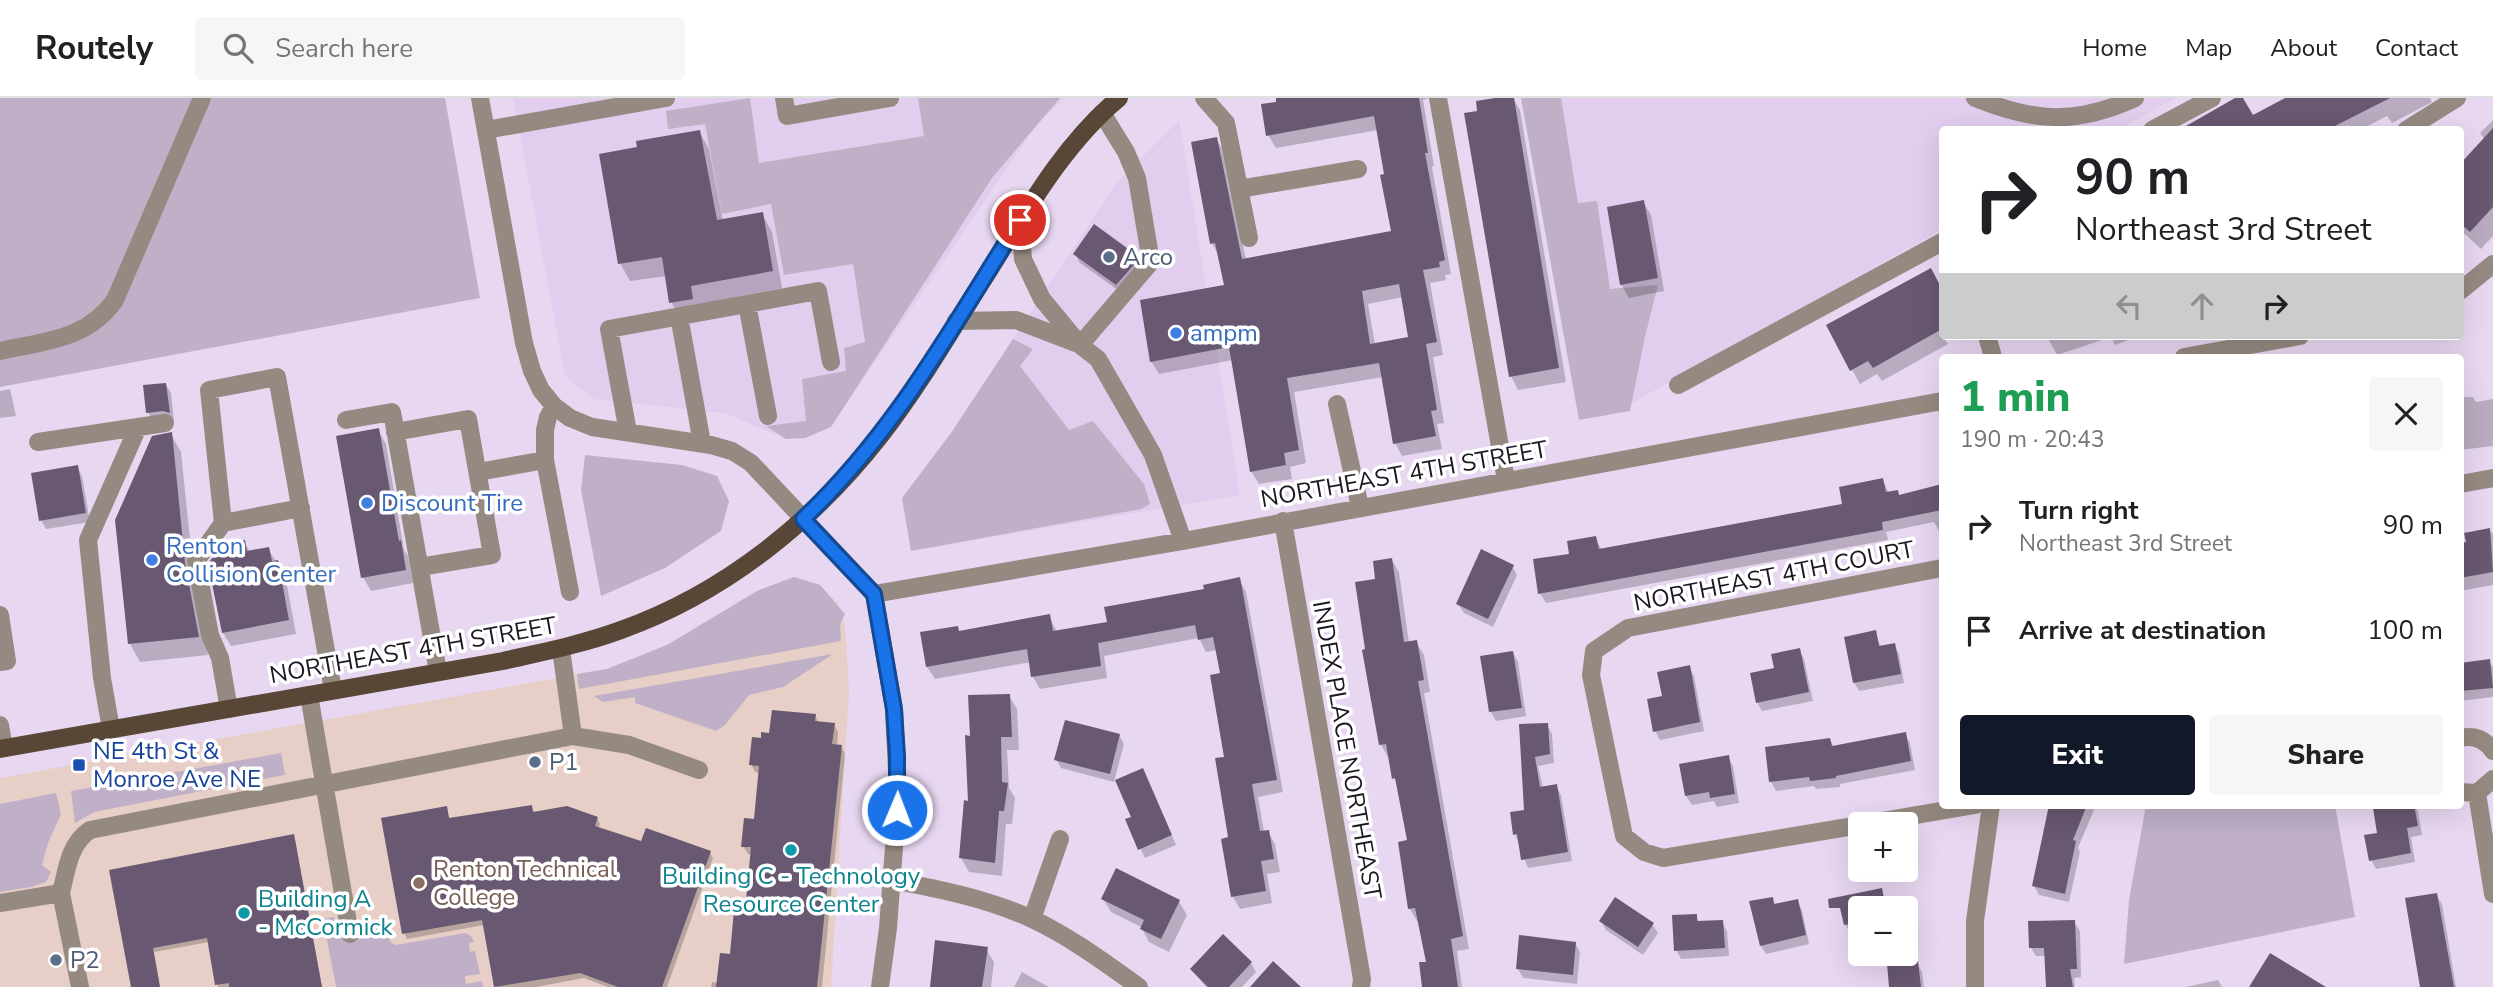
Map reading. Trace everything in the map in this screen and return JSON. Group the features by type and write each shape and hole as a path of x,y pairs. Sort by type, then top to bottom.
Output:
{"main road":[{"name":"NORTHEAST 4TH STREET","path":"2,748 561,649 622,630 706,592 773,545 803,519 836,488 882,434 1048,177 1102,113 1119,98"}],"street":[{"path":"0,351 75,334 107,313 116,300 202,98"},
{"path":"480,98 524,343 541,390 554,406 570,418 592,426 702,443 732,451 751,463 874,594 894,709 898,793 888,928 880,987"},
{"path":"486,130 666,98"},
{"path":"784,98 787,116 890,98"},
{"path":"1204,98 1226,124 1249,238"},
{"path":"1438,98 1506,480"},
{"path":"1975,98 2019,113 2063,117 2095,114 2135,98"},
{"path":"2159,126 2211,98"},
{"path":"2412,126 2457,98"},
{"path":"1080,345 1151,262 1137,178 1126,152 1102,113"},
{"path":"1239,189 1358,169"},
{"path":"1020,220 1023,259 1042,299 1080,345 1098,359 1153,455 1183,541"},
{"path":"1678,385 1939,244"},
{"path":"2464,287 2493,264"},
{"path":"628,432 609,329 818,291 831,362"},
{"path":"747,303 768,416"},
{"path":"679,316 702,443"},
{"path":"956,321 1016,320 1080,345"},
{"path":"2201,354 2278,340"},
{"path":"229,709 220,658 210,635 196,561 223,523 209,390 222,387 277,377 333,690"},
{"name":"NORTHEAST 4TH STREET","path":"874,594 1183,541 1939,402"},
{"path":"1337,404 1360,507"},
{"path":"554,406 545,430 545,460 570,592"},
{"path":"346,420 392,412 438,672"},
{"path":"396,432 468,419 478,472 492,555 420,567"},
{"path":"38,442 164,423"},
{"path":"111,729 102,678 88,540 138,427"},
{"path":"478,472 545,460"},
{"path":"2464,483 2493,478"},
{"path":"223,523 300,508"},
{"name":"INDEX PLACE NORTHEAST","path":"1283,521 1362,979 1361,987"},
{"name":"NORTHEAST 4TH COURT","path":"1848,827 1663,858 1644,852 1624,836 1591,675 1594,651 1628,628 1939,569"},
{"path":"0,615 8,661 0,662"},
{"path":"561,649 573,736"},
{"path":"309,695 349,934"},
{"path":"0,725 2,748"},
{"path":"80,987 61,893 73,847 78,838 90,830 573,736 629,745 699,770"},
{"path":"2464,738 2482,740 2493,751"},
{"path":"2493,779 2469,793 2493,894"},
{"name":"NORTHEAST 4TH COURT","path":"1918,815 1952,809"},
{"path":"1975,987 1975,921 1990,809"},
{"path":"1032,919 1060,839"},
{"path":"891,880 958,893 1032,919 1069,939 1139,987"},
{"path":"0,903 61,893"}],"shaded area":[{"path":"0,98 445,98 480,298 0,387"},
{"path":"513,98 1065,98 1037,124 831,427 805,438 786,439 724,413 593,399 565,376"},
{"path":"750,98 759,163 924,136 918,98 1060,98 992,178 831,427 805,438 786,439 766,426 806,421 802,379 846,371 844,348 865,342 853,264 784,275 771,204 722,214 705,124 668,129 666,111"},
{"path":"1521,98 1561,98 1578,203 1597,201 1610,289 1658,285 1630,411 1579,420"},
{"path":"1554,98 2176,98 2125,126 1939,126 1939,231 1611,415"},
{"path":"1179,120 1240,495 911,551 902,498 951,433 1117,182"},
{"path":"1013,339 1033,349 1020,366 1069,430 1093,421 1144,484 1150,504 1141,509 911,551 902,498 951,433"},
{"path":"585,455 682,465 717,476 729,501 721,531 665,568 601,596 581,490"},
{"name":"Renton Technical College","path":"794,577 820,585 838,604 845,626 849,691 831,987 0,987 0,778 607,669 667,645 757,591"},
{"path":"794,577 820,585 845,614 840,625 841,641 579,689 577,674 607,669 667,645 757,591"},
{"path":"833,654 783,687 749,695 725,725 716,731 635,703 635,697 603,702 594,696"},
{"path":"281,753 285,775 94,812 75,823 71,791"},
{"path":"56,793 61,814 42,865 51,872 46,882 0,892 0,804"},
{"path":"2145,809 2336,809 2355,917 2124,964 2129,900"},
{"path":"334,917 338,938 364,934 363,925 384,921 391,943 396,945 465,933 471,936 474,942 469,943 470,952 475,951 480,974 465,976 466,984 482,981 483,987 336,987 323,919"}],"building":[{"path":"1276,98 1419,98 1428,153 1425,153 1445,260 1439,262 1440,267 1423,270 1437,342 1426,344 1437,410 1431,411 1436,436 1393,444 1379,363 1287,378 1299,450 1284,453 1286,465 1250,472 1229,347 1150,362 1140,300 1224,285 1215,243 1210,244 1191,142 1217,137 1242,259 1391,231 1380,175 1384,174 1374,116 1266,136 1261,104 1276,102","holes":["1399,284 1408,337 1370,344 1362,291"]},
{"path":"1514,98 1559,368 1509,377 1464,113 1477,111 1476,101"},
{"path":"2235,98 2243,98 2253,115 2285,98 2390,98 2335,126 2186,126"},
{"path":"2493,128 2493,207 2470,232 2464,227 2464,160"},
{"path":"700,130 717,220 763,212 773,271 691,286 693,299 669,303 662,257 618,264 599,154 637,147 636,141"},
{"path":"1644,200 1658,278 1620,285 1607,207"},
{"name":"Arco","path":"1094,224 1138,256 1139,259 1116,285 1073,254"},
{"path":"1931,268 1939,283 1939,331 1873,368 1868,361 1850,371 1826,325"},
{"path":"166,383 170,413 146,413 143,385"},
{"name":"Discount Tire","path":"379,428 406,570 361,578 336,436"},
{"name":"Renton Collision Center","path":"172,432 185,563 199,637 128,644 115,520 152,436"},
{"path":"78,465 86,513 39,521 31,473"},
{"path":"1883,478 1886,492 1898,490 1899,495 1939,485 1939,511 1882,522 1883,530 1538,594 1533,559 1569,554 1567,541 1596,536 1599,549 1842,504 1839,487"},
{"path":"2490,528 2493,572 2464,577 2464,533"},
{"path":"245,540 247,551 269,547 272,561 278,560 289,620 222,633 208,564 212,558 227,555 225,544"},
{"path":"1481,549 1514,565 1488,619 1456,604"},
{"path":"1392,558 1404,642 1417,640 1424,680 1418,681 1463,936 1451,939 1458,987 1422,987 1419,962 1426,962 1415,908 1408,909 1398,842 1407,840 1386,744 1379,745 1362,650 1365,649 1355,582 1375,579 1373,561"},
{"path":"1240,577 1277,780 1252,784 1260,831 1269,830 1274,859 1261,861 1266,891 1231,897 1221,839 1228,837 1215,758 1224,757 1210,675 1220,673 1213,637 1198,640 1195,625 1098,643 1101,666 1031,677 1027,649 926,667 920,632 958,626 959,631 1050,614 1053,631 1107,622 1104,607 1204,589 1203,585"},
{"path":"1876,630 1879,646 1895,643 1901,674 1853,683 1844,637"},
{"path":"1800,648 1809,692 1756,703 1750,673 1774,668 1771,654"},
{"path":"1513,651 1522,708 1489,712 1480,656"},
{"path":"2490,659 2493,688 2464,691 2464,662"},
{"path":"1690,665 1700,722 1653,732 1647,699 1662,696 1657,672"},
{"path":"1010,694 1012,737 1001,737 1002,782 1008,783 1004,811 999,811 995,863 959,858 964,800 968,801 965,735 970,736 968,695"},
{"name":"Building C - Technology Resource Center","path":"772,710 816,714 815,721 835,723 832,744 842,745 817,987 716,987 720,953 730,954 735,899 746,900 751,847 741,847 744,818 754,819 759,766 749,765 752,737 761,738 761,732 769,733"},
{"path":"1065,720 1120,734 1110,774 1054,760"},
{"path":"1548,723 1550,754 1535,757 1540,787 1557,784 1568,852 1521,860 1517,834 1513,835 1510,812 1524,810 1519,724"},
{"path":"1906,732 1911,761 1836,778 1810,781 1809,777 1769,782 1765,747 1830,738 1832,746"},
{"path":"1729,755 1735,794 1710,798 1709,792 1685,796 1679,764"},
{"path":"1143,768 1172,835 1138,850 1125,819 1131,817 1115,780"},
{"path":"532,805 533,812 567,806 598,817 595,826 641,841 646,828 711,851 662,987 618,987 580,973 494,987 482,920 402,934 381,818 447,806 449,818"},
{"path":"2048,809 2085,809 2073,840 2076,841 2065,894 2032,886"},
{"path":"2373,809 2415,809 2418,826 2407,828 2411,853 2369,861 2364,835 2377,833"},
{"name":"Building A - McCormick","path":"294,834 322,987 229,987 229,983 215,985 207,938 153,948 160,987 131,987 109,870"},
{"path":"1116,868 1180,900 1161,939 1140,929 1144,920 1101,899"},
{"path":"1882,888 1884,896 1848,896 1848,924 1844,925 1840,908 1829,908 1828,899"},
{"path":"2437,893 2454,987 2420,987 2405,898"},
{"path":"1615,897 1654,923 1638,947 1599,921"},
{"path":"1773,897 1774,904 1798,899 1806,935 1760,946 1749,901"},
{"path":"1697,914 1697,921 1723,920 1725,948 1674,951 1672,915"},
{"path":"2075,920 2077,969 2070,969 2073,987 2046,987 2044,948 2029,948 2028,921"},
{"path":"1223,934 1252,962 1229,987 1208,987 1190,969"},
{"path":"1519,935 1576,942 1573,975 1516,969"},
{"path":"935,940 988,947 982,987 930,987"},
{"path":"2270,953 2326,987 2249,987"},
{"path":"1273,961 1301,987 1250,987"},
{"path":"1918,961 1921,987 1889,987 1887,966 1918,966"}],"place":[{"name":"Arco","path":"1109,257"},
{"name":"ampm","path":"1176,333"},
{"name":"Discount Tire","path":"367,503"},
{"name":"Renton Collision Center","path":"152,560"},
{"name":"P1","path":"535,762"},
{"name":"NE 4th St & Monroe Ave NE","path":"79,765"},
{"name":"Building C - Technology Resource Center","path":"791,850"},
{"name":"Renton Technical College","path":"419,883"},
{"name":"Building A - McCormick","path":"244,913"},
{"name":"P2","path":"56,960"}],"route":[{"path":"897,810 894,709 874,594 803,519 836,488 882,434 1020,220"}]}
